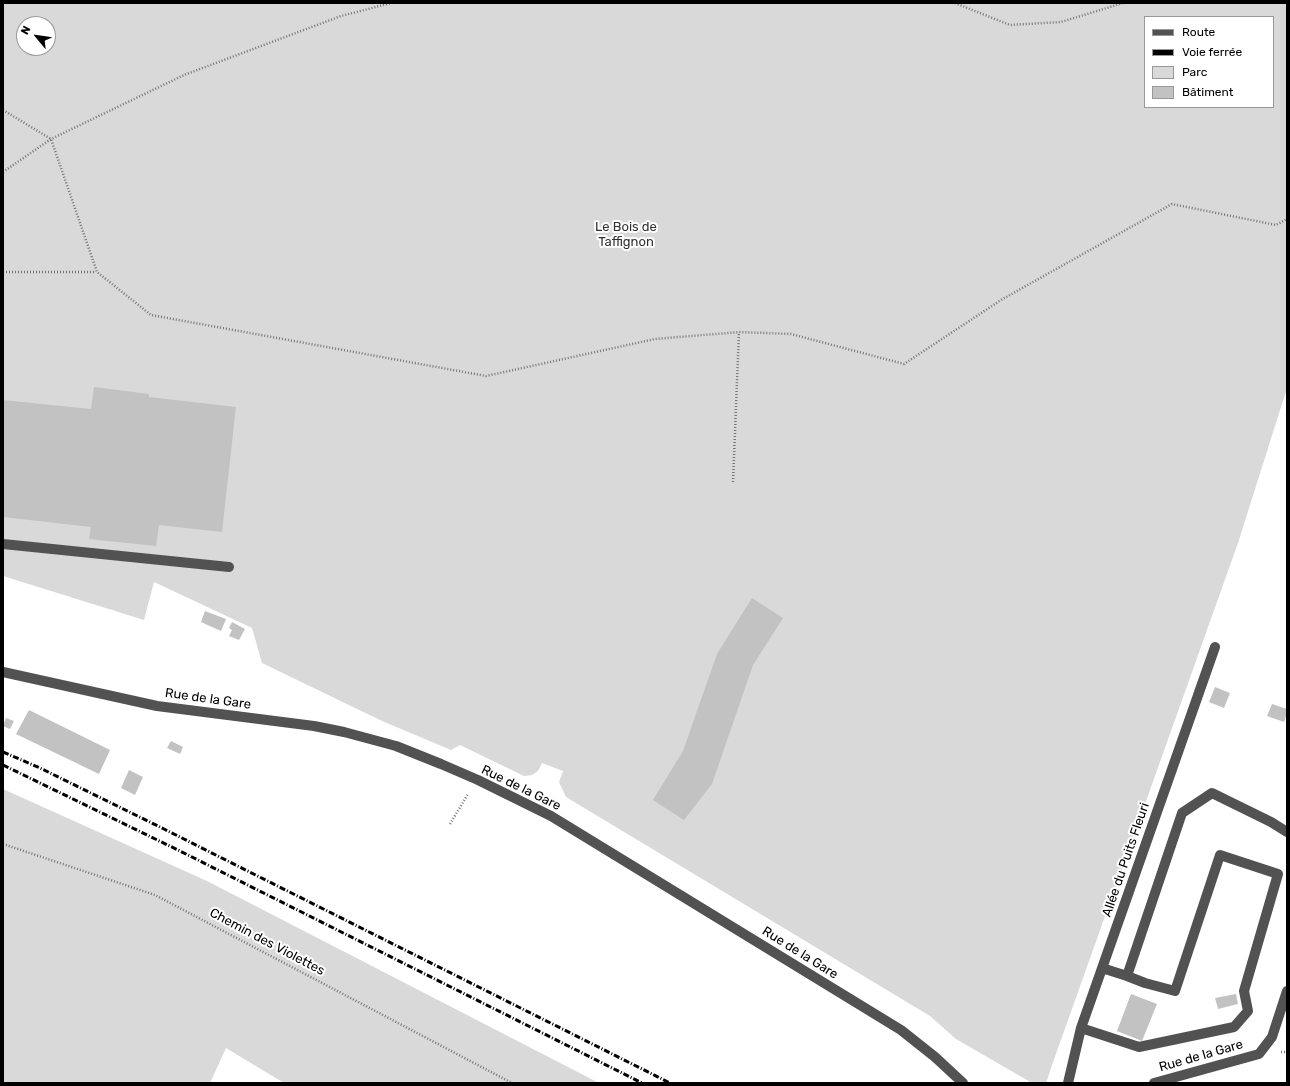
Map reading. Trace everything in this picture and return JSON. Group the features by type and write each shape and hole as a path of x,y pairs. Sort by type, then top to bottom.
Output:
{"street":[{"path":"3,544 229,567"},
{"name":"Allée du Puits Fleuri","path":"1068,1083 1081,1028 1215,646"},
{"name":"Rue de la Gare","path":"3,672 157,706 314,726 344,732 396,746 442,764 551,816 901,1030 935,1057 962,1083"},
{"path":"1127,976 1182,813 1212,792 1272,822 1287,832"},
{"path":"1081,1028 1139,1047 1234,1027 1248,1011 1244,991 1278,874 1220,855 1175,991 1145,983 1102,968"},
{"name":"Rue de la Gare","path":"1154,1083 1258,1054 1272,1037 1287,991"}],"path":[{"path":"3,172 51,139 184,75 341,16 391,3"},
{"path":"955,3 1010,25 1061,22 1123,3"},
{"path":"3,110 51,139 97,272 151,315 486,376 655,339 739,332 791,334 904,364 1001,300 1172,204 1276,225 1287,219"},
{"path":"3,272 97,272"},
{"path":"733,482 739,332"},
{"path":"450,824 468,794"},
{"name":"Chemin des Violettes","path":"3,844 155,895 512,1083"}],"green space":[{"name":"Le Bois de Taffignon","path":"3,3 1287,3 1287,388 1238,543 1046,1083 1032,1083 956,1039 930,1016 566,797 559,782 563,771 542,763 538,771 532,775 524,776 460,745 451,750 382,721 262,663 252,628 154,582 144,620 3,576"},
{"path":"3,789 207,881 599,1083 284,1083 226,1048 210,1083 3,1083"}],"building":[{"path":"94,387 149,394 149,397 236,407 222,532 159,525 156,546 89,539 91,527 3,517 3,400 91,409"},
{"path":"752,598 783,618 753,665 712,784 684,820 653,800 683,751 717,654"},
{"path":"205,611 226,619 221,631 201,622"},
{"path":"232,622 245,629 239,640 229,636 232,630 229,628"},
{"path":"1215,687 1230,693 1224,708 1209,702"},
{"path":"1272,704 1287,709 1284,722 1267,716"},
{"path":"29,710 110,750 99,774 16,734"},
{"path":"6,718 14,721 10,729 3,726"},
{"path":"171,741 183,747 180,754 167,748"},
{"path":"129,770 143,777 135,795 121,788"},
{"path":"1131,994 1157,1004 1142,1041 1117,1031"},
{"path":"1236,994 1238,1004 1218,1009 1215,998"}],"railway":[{"path":"3,752 40,768 164,829 670,1083"},
{"path":"3,765 180,851 642,1083"}]}
